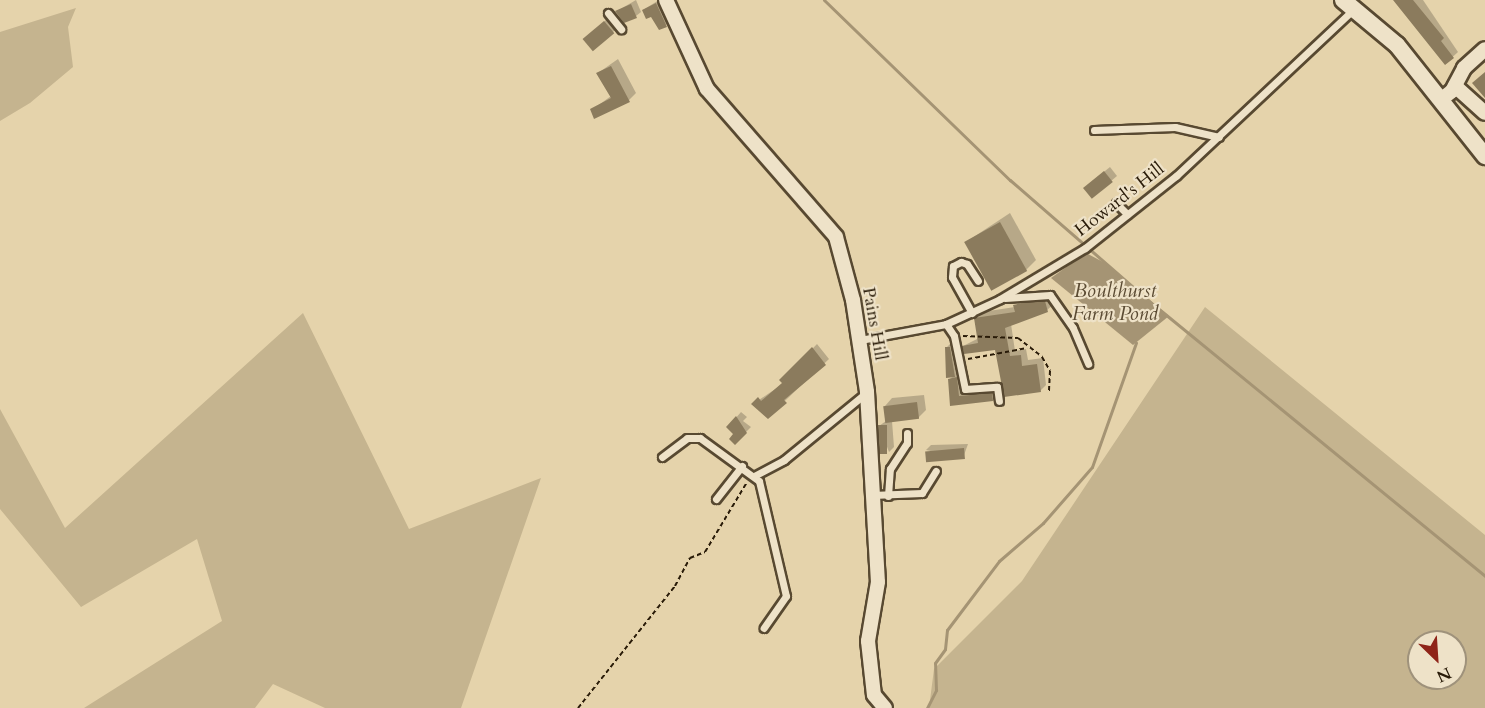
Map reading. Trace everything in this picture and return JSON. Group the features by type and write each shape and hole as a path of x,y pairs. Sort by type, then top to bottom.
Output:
{"street":[{"name":"Pains Hill","path":"666,0 706,89 836,237 860,340 867,392 878,582 868,641 874,695 885,708"},
{"path":"1348,5 1449,92 1485,114"},
{"path":"1449,92 1464,68 1485,49"},
{"path":"1449,92 1485,156"}],"lane":[{"name":"Howard's Hill","path":"860,340 946,324 1000,299 1085,248 1219,137 1348,5"},
{"path":"608,13 621,29"},
{"path":"1094,130 1175,127 1219,137"},
{"path":"1116,203 1127,214"},
{"path":"972,313 952,277 953,266 961,262 967,264 978,281"},
{"path":"1000,299 1050,295 1074,328 1088,364"},
{"path":"946,324 954,336 965,389 997,387 999,401"},
{"path":"754,476 783,460 867,392"},
{"path":"888,496 890,469 903,450 907,434"},
{"path":"662,458 687,438 700,438 754,476 767,504 786,596 764,628"},
{"path":"716,500 742,466"},
{"path":"872,495 922,493 936,471"}],"path":[{"path":"954,336 1008,335 1018,338 1027,348 1041,357 1050,371 1049,393"},
{"path":"959,360 1027,348"},
{"path":"578,708 675,586 690,558 705,552 754,476"}],"shaded area":[{"path":"76,8 68,27 73,67 30,103 0,121 0,32"},
{"path":"1205,307 1485,535 1485,708 929,708 934,669 1022,581"},
{"path":"303,313 409,529 541,478 461,708 325,708 273,684 255,708 84,708 222,621 197,539 81,607 0,509 0,409 65,528"}],"water":[{"name":"Boulthurst Farm Pond","path":"1086,253 1105,263 1169,316 1133,345 1051,278"}],"building":[{"path":"1393,0 1413,0 1444,38 1441,41 1454,58 1445,65"},
{"path":"656,3 667,27 659,30 651,17 646,19 642,10"},
{"path":"631,4 637,18 624,23 615,11"},
{"path":"604,21 614,33 593,51 583,39"},
{"path":"611,66 630,102 594,119 590,109 611,98 596,73"},
{"path":"1485,72 1485,98 1472,83"},
{"path":"1104,171 1113,182 1092,199 1083,188"},
{"path":"1000,222 1027,271 991,291 964,242"},
{"path":"1045,301 1048,312 1005,328 1010,356 1021,355 1022,366 1037,364 1041,392 1004,397 995,350 964,354 962,346 978,343 974,318 1015,312 1013,305"},
{"path":"812,347 826,365 784,400 787,403 768,419 751,404 758,397 761,401 782,383 779,380"},
{"path":"945,347 950,347 955,377 946,378"},
{"path":"957,377 959,396 992,393 993,401 950,406 948,379"},
{"path":"917,402 919,419 885,423 883,406"},
{"path":"736,416 747,433 735,445 729,439 733,434 726,427"},
{"path":"878,425 887,425 887,454 878,454"},
{"path":"964,448 965,459 926,462 925,451"}],"waterway":[{"path":"824,0 1010,180 1154,305 1485,576"},
{"path":"927,708 936,690 935,663 945,649 947,630 999,561 1043,523 1092,467 1136,343"}]}
